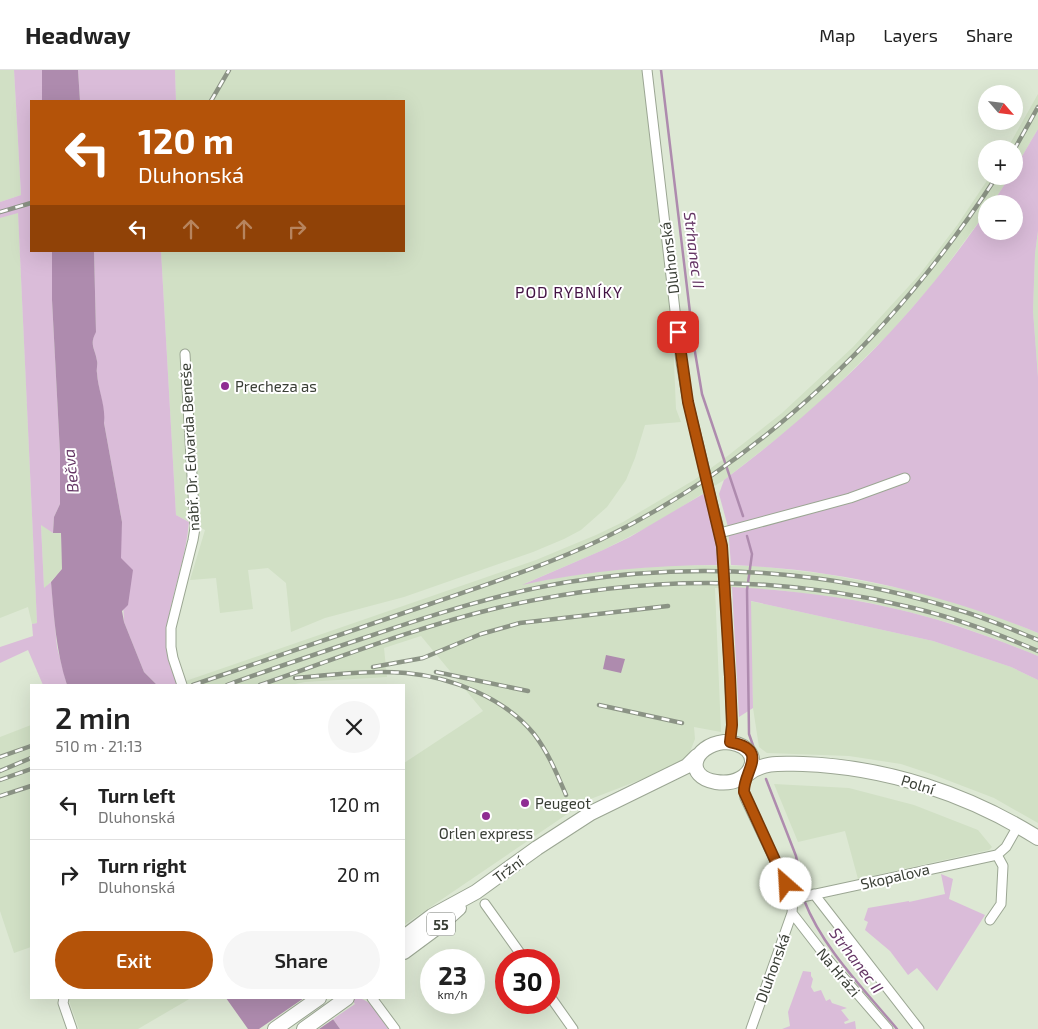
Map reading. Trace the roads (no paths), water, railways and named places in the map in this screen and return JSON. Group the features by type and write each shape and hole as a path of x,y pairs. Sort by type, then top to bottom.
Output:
{"main road":[{"name":"55","path":"697,756 703,749 712,744 730,742 740,745 749,751"},
{"name":"Polní","path":"749,751 760,757 788,764"},
{"name":"Dluhonská","path":"748,774 752,765 749,751"},
{"path":"697,756 697,770 706,779"},
{"name":"Tržní","path":"405,936 432,916 476,892 537,848 591,813 687,766 697,756"},
{"name":"Polní","path":"748,774 759,767 770,764 788,764 847,768 900,778 965,800 1038,838"},
{"name":"55","path":"706,779 728,782 748,774"},
{"name":"Tržní","path":"644,787 689,777 706,779"},
{"name":"Tržní","path":"405,951 440,926 476,892"},
{"path":"275,1029 318,999"},
{"path":"304,1029 346,999"}],"street":[{"name":"Dluhonská","path":"647,70 681,362 688,402 720,533 725,588 732,725 730,742"},
{"name":"nábř. Dr. Edvarda Beneše","path":"182,684 173,658 170,635 195,528 185,354"},
{"path":"720,533 850,498 905,478"},
{"name":"Dluhonská","path":"746,798 744,787 748,774"},
{"name":"Dluhonská","path":"728,782 739,789 746,798 793,899 792,913 751,1029"},
{"path":"990,920 1001,904 1003,866 997,854 1006,847 1018,826"},
{"name":"Skopalova","path":"793,899 997,854"},
{"name":"Na Hrázi","path":"814,894 919,1029"},
{"path":"485,904 517,949"},
{"name":"Na Hrázi","path":"792,913 830,962 888,1029"},
{"path":"64,999 63,1003 72,1029"},
{"path":"373,999 395,1029"},
{"path":"560,1011 572,1029"}],"water":[{"path":"42,70 78,70 80,100 42,100"},
{"name":"Bečva","path":"52,252 94,252 96,332 93,343 104,410 104,423 122,522 121,558 133,570 128,605 122,611 124,622 144,672 156,684 67,684 63,672 56,634 51,582 62,569 61,533 53,533 54,517 60,504 60,453 52,300"},
{"path":"606,655 625,659 621,673 603,669"},
{"path":"227,999 319,999 340,1029 248,1029"}],"waterway":[{"name":"Strhanec II","path":"661,70 694,346 702,394 743,516"},
{"name":"Strhanec II","path":"747,536 752,554 747,590 749,734 755,751"},
{"name":"Strhanec II","path":"766,779 796,856 803,891"},
{"name":"Strhanec II","path":"804,900 812,918 833,952 897,1029"}],"railway":[{"path":"212,100 229,70"},
{"path":"1020,140 1038,107"},
{"path":"196,684 537,566 600,540 660,508 718,471 772,430 823,385 871,337 916,286 958,232 991,185"},
{"path":"0,212 30,203"},
{"path":"230,684 394,628 493,598 568,582 665,572 763,573 860,585 966,612 1038,640"},
{"path":"263,684 437,624 497,608 548,597 651,585 755,584 858,596 942,616 1038,651"},
{"path":"373,667 423,658 481,634 520,623 668,606"},
{"path":"295,678 364,672 406,673 441,679 476,692 508,710 534,734 556,771 566,795"},
{"path":"436,672 528,691"},
{"path":"599,705 682,723"},
{"path":"0,757 30,746"},
{"path":"0,771 30,758"},
{"path":"0,780 30,769"},
{"path":"0,796 30,786"}],"place":[{"name":"Precheza as","path":"225,386"},
{"name":"Peugeot","path":"525,803"},
{"name":"Orlen express","path":"486,816"}],"district":[{"name":"POD RYBNÍKY","path":"569,291"}]}
